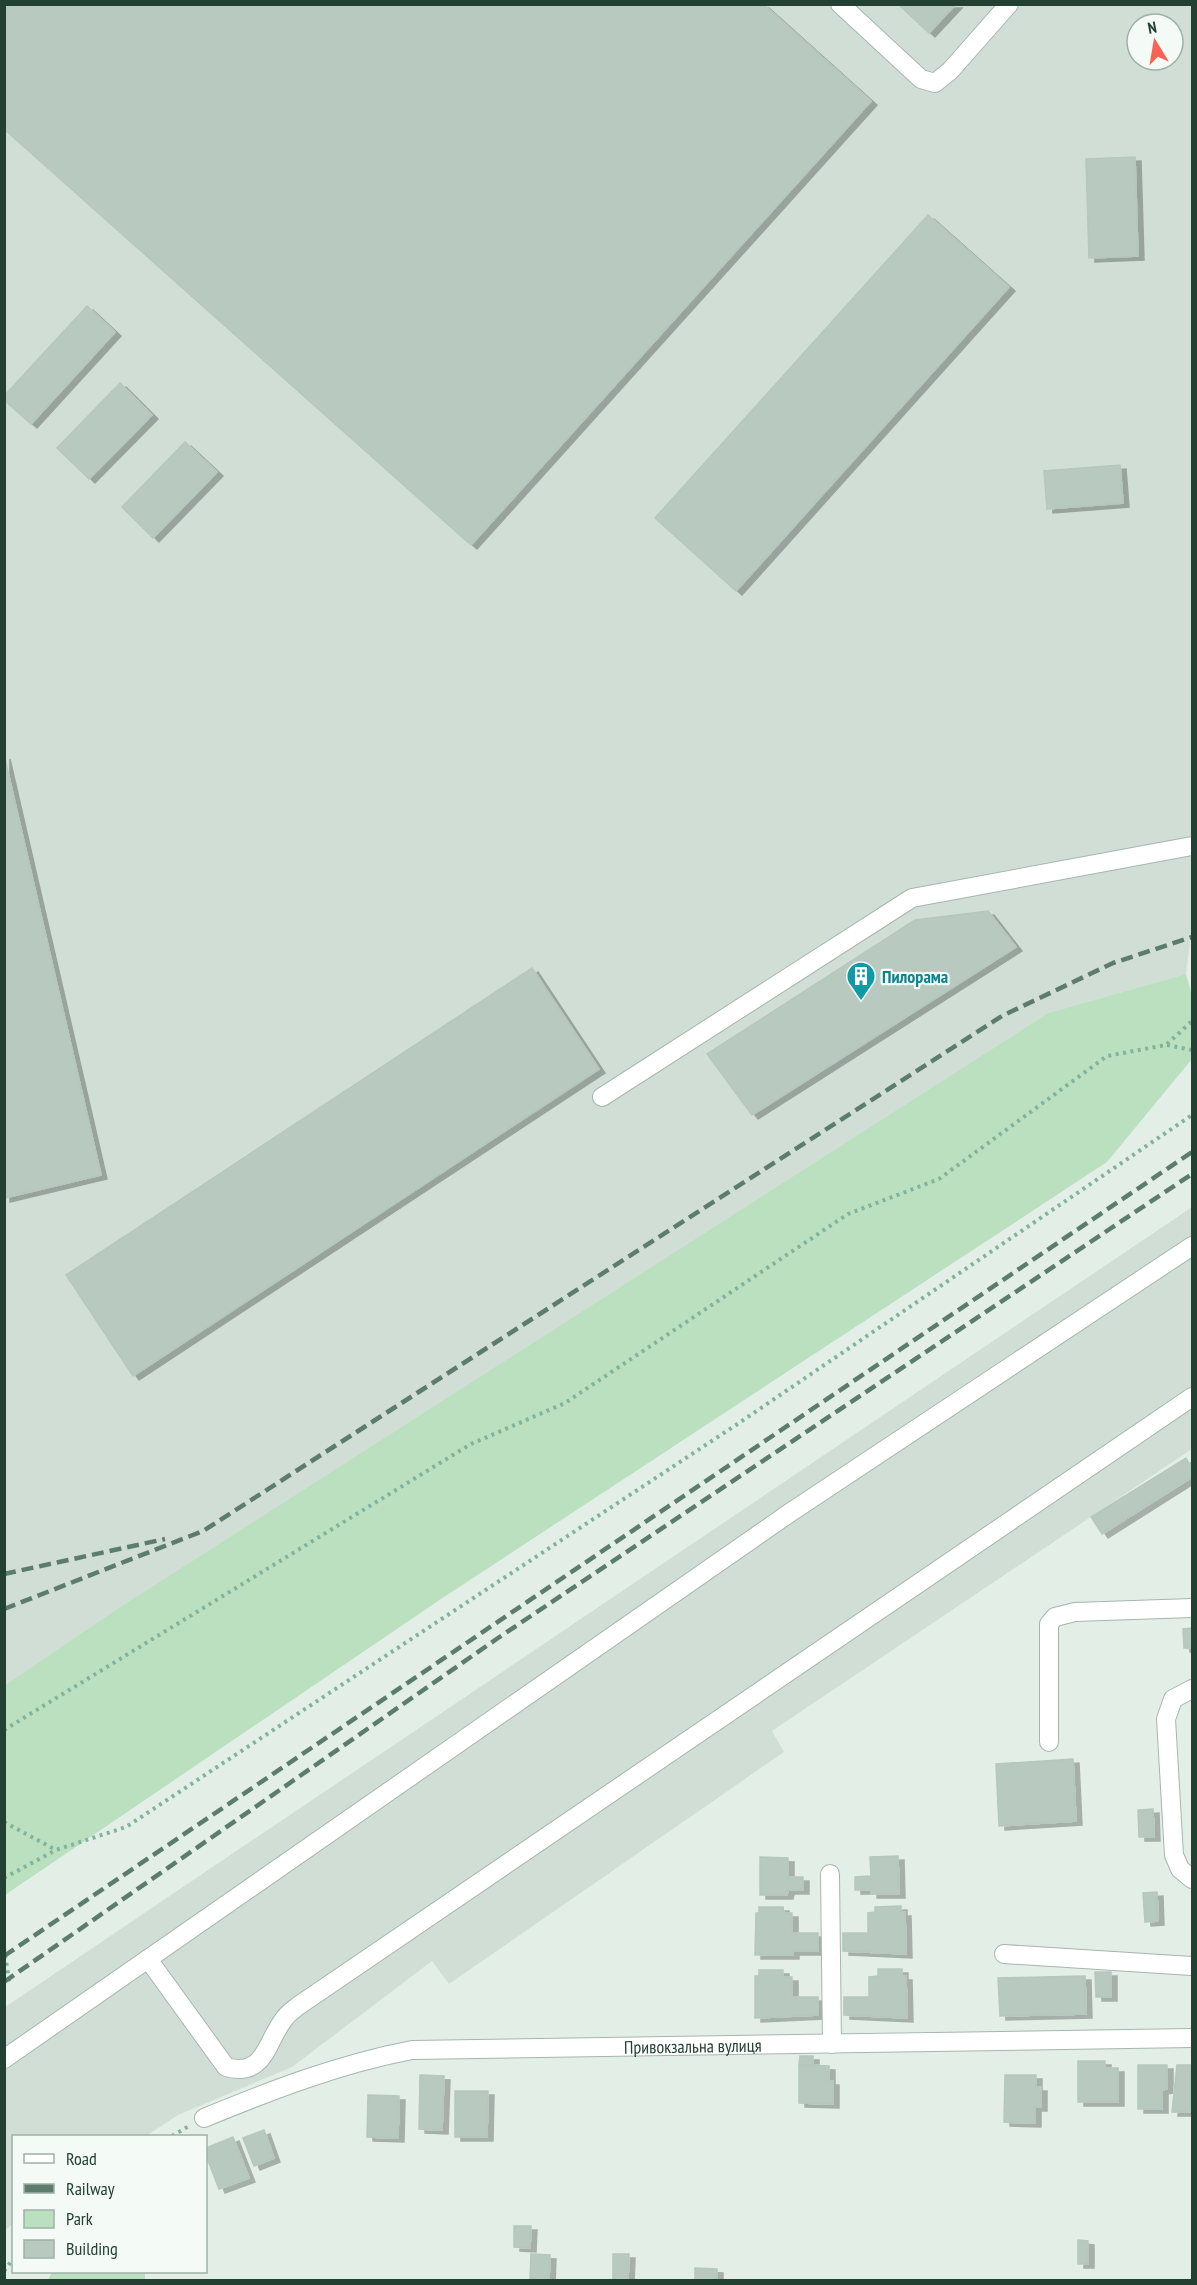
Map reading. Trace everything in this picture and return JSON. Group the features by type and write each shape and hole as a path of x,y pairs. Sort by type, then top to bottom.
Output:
{"street":[{"path":"840,4 921,79 935,83 950,71 1009,4"},
{"path":"602,1097 912,898 1192,846"},
{"path":"4,2059 791,1512 1192,1246"},
{"path":"148,1959 226,2067 240,2072 255,2065 274,2039 284,2019 298,2006 1192,1397"},
{"path":"1049,1742 1049,1624 1055,1617 1075,1612 1192,1608"},
{"path":"1192,1689 1173,1699 1166,1719 1174,1855 1180,1869 1192,1879"},
{"path":"830,1874 832,2044"},
{"path":"1004,1954 1192,1966"},
{"name":"Привокзальна вулиця","path":"204,2118 286,2084 366,2059 412,2050 1192,2038"}],"path":[{"path":"1166,1045 1192,1021"},
{"path":"4,1730 471,1444 565,1403 848,1214 939,1179 1107,1056 1166,1045 1192,1050"},
{"path":"4,1878 56,1850 126,1827 736,1425 1192,1115"},
{"path":"4,1822 56,1850"},
{"path":"4,1948 9,1980 4,1984"}],"shaded area":[{"path":"4,5 1192,5 1192,927 1186,974 1048,1013 120,1607 5,1685"},
{"path":"1192,1207 1192,1449 772,1731 784,1752 449,1984 432,1961 292,2067 178,2115 148,2135 12,2135 12,2225 5,2230 5,2007"}],"green space":[{"path":"1186,974 1192,996 1192,1059 1107,1162 441,1599 5,1895 5,1685 120,1607 1048,1013"},
{"path":"52,2273 145,2273 145,2280 48,2280"}],"building":[{"path":"4,4 763,4 871,101 471,545 4,129"},
{"path":"898,4 956,4 929,33"},
{"path":"1135,157 1138,256 1089,258 1086,159"},
{"path":"928,215 1009,287 736,591 655,518"},
{"path":"87,306 115,332 31,424 4,400 4,396"},
{"path":"120,383 152,415 89,479 57,448"},
{"path":"185,442 217,472 153,538 122,507"},
{"path":"1120,465 1123,503 1047,509 1044,471"},
{"path":"4,755 101,1175 4,1198"},
{"name":"Пилорама","path":"988,911 1016,947 752,1115 707,1054 915,920"},
{"path":"532,968 599,1069 133,1376 66,1275"},
{"path":"1186,1458 1192,1469 1192,1477 1102,1534 1091,1517"},
{"path":"1192,1628 1192,1648 1184,1648 1183,1629"},
{"path":"1073,1759 1076,1821 999,1826 996,1764"},
{"path":"1153,1809 1154,1837 1139,1837 1138,1810"},
{"path":"898,1856 899,1894 871,1894 871,1890 855,1890 855,1877 871,1876 870,1857"},
{"path":"760,1857 788,1858 788,1877 803,1877 803,1890 788,1890 787,1895 760,1895"},
{"path":"1157,1892 1158,1921 1145,1922 1143,1893"},
{"path":"901,1906 901,1912 905,1912 906,1954 843,1951 843,1933 868,1933 868,1913 875,1912 875,1907"},
{"path":"759,1907 783,1907 784,1913 792,1913 792,1933 818,1933 818,1951 793,1951 793,1955 755,1955 756,1913 759,1913"},
{"path":"878,1969 902,1969 902,1976 906,1976 907,2018 844,2015 844,1997 869,1997 869,1977 878,1976"},
{"path":"759,1970 783,1970 783,1977 792,1977 792,1997 818,1997 818,2015 755,2018 755,1976 759,1976"},
{"path":"1095,1972 1111,1972 1111,1997 1096,1997"},
{"path":"1085,1976 1086,2014 1000,2016 998,1978"},
{"path":"800,2056 813,2056 813,2065 799,2065"},
{"path":"1078,2061 1105,2061 1105,2068 1118,2068 1118,2102 1078,2102"},
{"path":"799,2065 829,2066 829,2081 833,2081 833,2104 799,2103"},
{"path":"1138,2065 1167,2065 1167,2089 1162,2090 1162,2109 1138,2109"},
{"path":"1177,2065 1191,2065 1190,2112 1172,2112"},
{"path":"420,2075 444,2076 442,2130 419,2129"},
{"path":"1005,2075 1036,2075 1036,2087 1041,2087 1041,2107 1035,2107 1035,2123 1004,2122"},
{"path":"455,2091 488,2091 487,2137 455,2137"},
{"path":"368,2095 399,2096 398,2138 367,2137"},
{"path":"264,2130 274,2158 254,2166 243,2138"},
{"path":"233,2137 249,2178 219,2189 207,2158 207,2148"},
{"path":"514,2226 531,2226 530,2248 514,2247"},
{"path":"1078,2240 1088,2241 1088,2264 1078,2264"},
{"path":"531,2254 550,2255 549,2280 530,2280"},
{"path":"613,2254 629,2254 628,2280 613,2280"},
{"path":"695,2268 717,2269 717,2280 695,2280"}],"railway":[{"path":"4,1609 203,1531 1002,1016 1113,963 1192,937"},
{"path":"4,1956 1192,1152"},
{"path":"4,1982 498,1638 1192,1174"},
{"path":"4,1574 165,1539"}],"place":[{"name":"Пилорама","path":"861,1002"}]}
